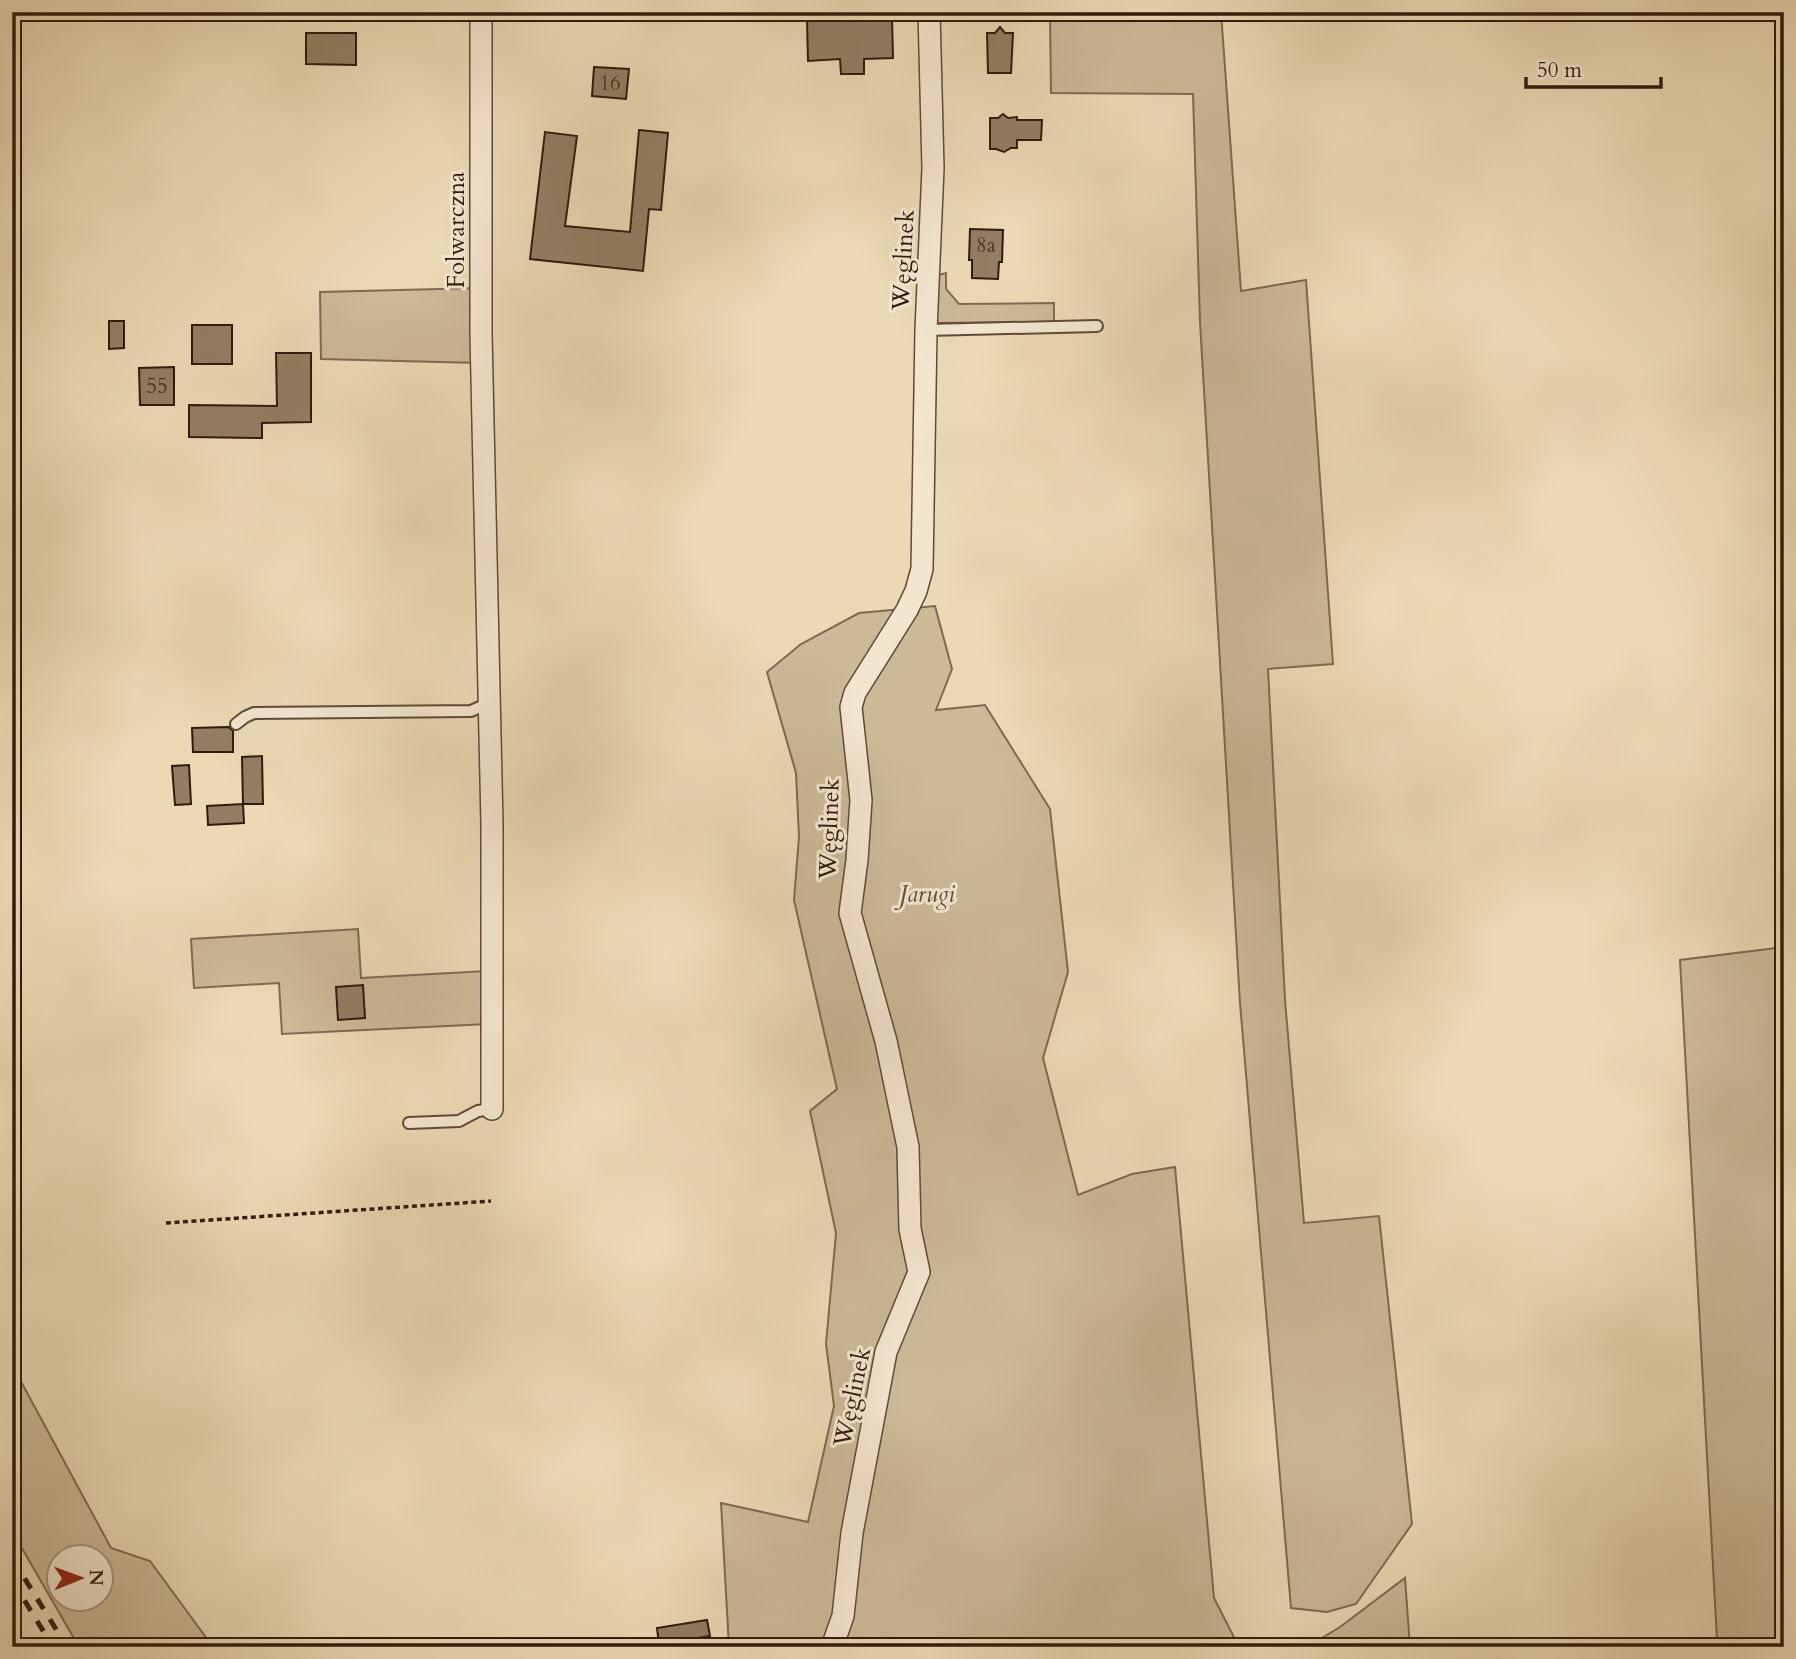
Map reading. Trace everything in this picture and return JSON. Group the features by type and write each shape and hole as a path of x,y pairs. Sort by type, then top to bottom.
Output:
{"street":[{"name":"Folwarczna","path":"481,12 481,334 492,824 492,1109"},
{"name":"Węglinek","path":"832,1647 843,1616 852,1533 886,1352 919,1272 910,1229 908,1147 886,1041 850,913 861,800 851,708 855,693 907,610 922,569 926,330 933,167 929,12"}],"lane":[{"path":"926,330 1097,326"},
{"path":"236,724 254,713 471,711 489,704"},
{"path":"409,1123 460,1121 478,1111 492,1109"}],"path":[{"path":"166,1223 491,1201"}],"green space":[{"path":"1050,12 1221,12 1241,291 1306,280 1333,664 1268,669 1285,1000 1304,1223 1379,1216 1412,1524 1356,1604 1327,1612 1291,1608 1240,1003 1200,322 1193,94 1051,93"},
{"path":"946,273 946,289 959,304 1054,303 1054,322 934,323 935,276"},
{"path":"479,288 478,363 321,359 320,292"},
{"name":"Jarugi","path":"935,606 952,669 936,710 985,705 1050,809 1068,972 1043,1058 1078,1195 1132,1174 1175,1167 1214,1598 1239,1647 729,1647 721,1503 808,1522 834,1406 826,1344 836,1233 810,1111 837,1089 794,900 799,837 796,773 767,672 801,644 859,613"},
{"path":"358,929 361,978 486,971 488,1024 282,1034 279,983 194,988 191,939"},
{"path":"1784,947 1784,1647 1776,1647 1775,1638 1717,1640 1680,960"},
{"path":"12,1365 109,1544 46,1544 46,1590 12,1531"},
{"path":"116,1550 150,1561 213,1647 79,1647 60,1614 116,1614"},
{"path":"1405,1578 1410,1647 1307,1647 1340,1627"}],"building":[{"path":"840,12 862,12 862,19 892,18 893,58 864,59 864,74 841,74 840,59 808,61 807,21 840,20"},
{"path":"1000,27 1005,33 1013,33 1011,73 988,73 987,33 995,33"},
{"path":"306,33 356,33 356,65 306,64"},
{"path":"594,67 629,69 626,99 592,96"},
{"path":"1003,114 1008,118 1017,117 1017,120 1042,120 1041,140 1017,140 1017,148 1004,152 990,149 990,118 998,118"},
{"path":"639,130 668,133 661,210 649,209 643,271 530,259 545,132 577,136 565,226 630,232"},
{"path":"970,229 1003,230 1002,262 999,262 998,279 972,278 972,260 969,260"},
{"path":"109,321 124,321 124,348 109,349"},
{"path":"192,325 232,325 232,364 192,364"},
{"path":"276,353 311,353 311,422 262,423 262,438 189,437 189,405 277,406"},
{"path":"174,367 174,405 140,405 139,368"},
{"path":"229,727 233,731 233,752 193,752 192,728"},
{"path":"262,756 263,804 243,804 242,757"},
{"path":"189,765 191,804 175,805 172,766"},
{"path":"243,804 244,823 208,825 207,806"},
{"path":"363,985 365,1018 338,1020 336,987"},
{"path":"707,1620 710,1636 659,1644 657,1628"}],"railway":[{"path":"12,1558 67,1647"},
{"path":"12,1580 53,1647"}]}
